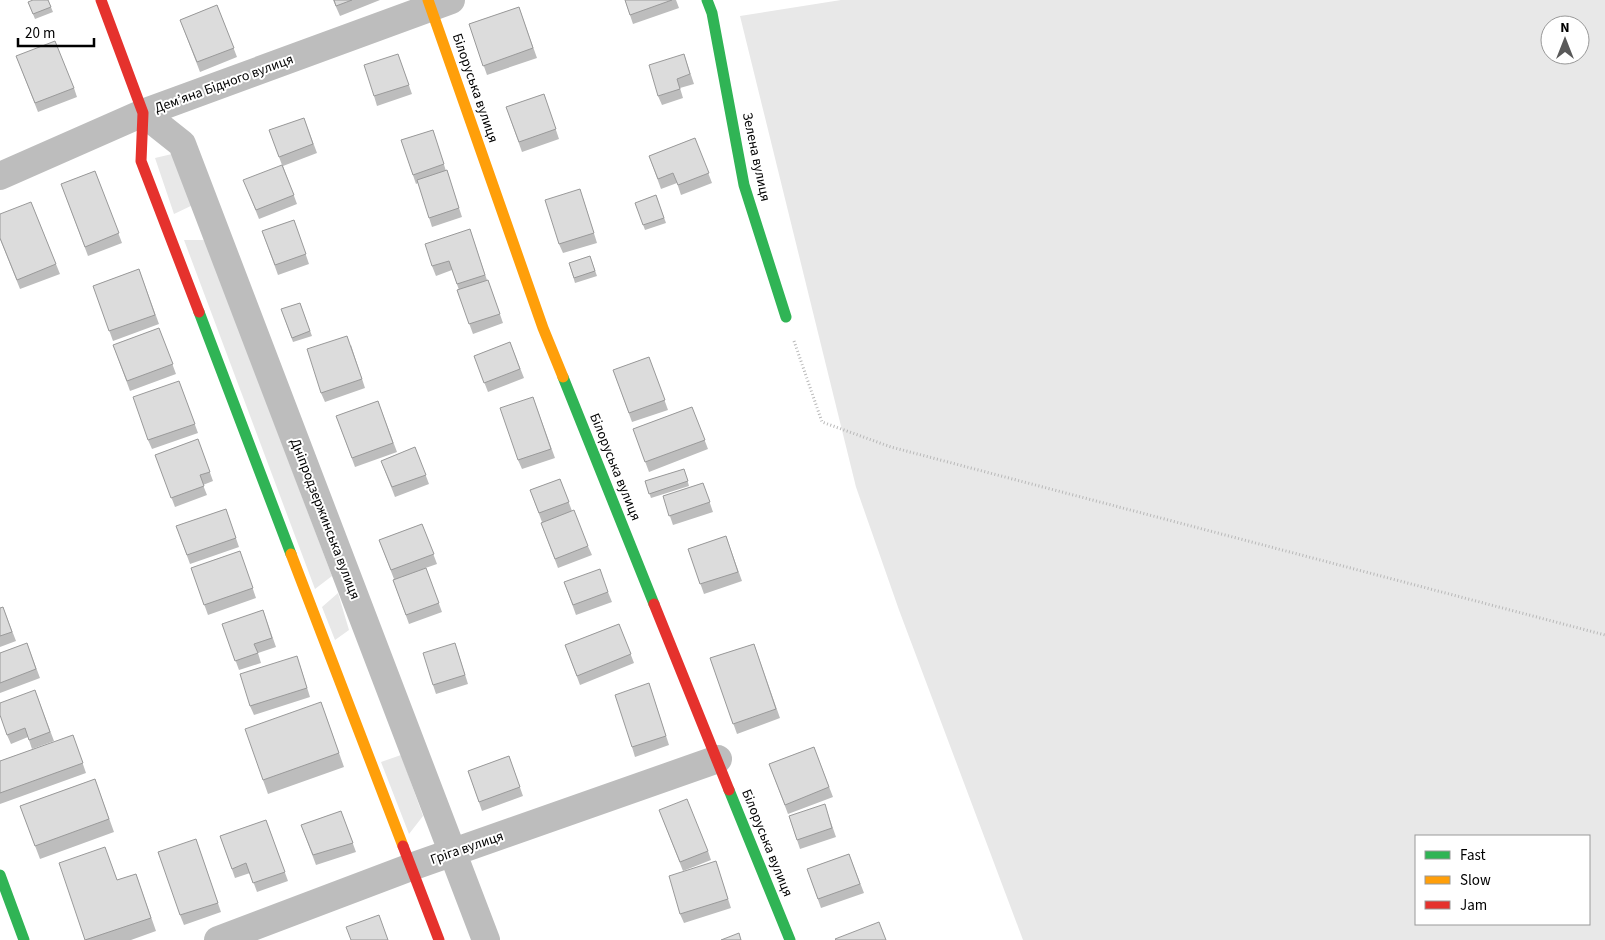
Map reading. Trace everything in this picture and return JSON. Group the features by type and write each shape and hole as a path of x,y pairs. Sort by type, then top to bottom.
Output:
{"street":[{"path":"100,0 143,113 140,161 439,940"},
{"name":"Зелена вулиця","path":"707,0 712,14 744,185 786,317"},
{"name":"Дем’яна Бідного вулиця","path":"0,176 143,113 437,2"},
{"name":"Білоруська вулиця","path":"437,2 543,328 790,940"},
{"name":"Дніпродзержинська вулиця","path":"143,113 182,144 486,940"},
{"name":"Гріга вулиця","path":"218,940 411,867 718,759"},
{"path":"0,875 24,940"}],"path":[{"path":"786,317 822,422 901,450 1605,635"}],"shaded area":[{"path":"841,0 1605,0 1605,940 1023,940 899,610 856,487 740,16"},
{"path":"172,154 195,204 174,214 155,158"},
{"path":"184,240 205,240 332,576 315,589"},
{"path":"338,593 349,630 335,640 322,607"},
{"path":"401,755 423,816 409,834 381,762"}],"building":[{"path":"48,0 51,7 33,14 28,2"},
{"path":"334,0 352,0 336,6"},
{"path":"625,0 672,0 630,15"},
{"path":"217,5 234,48 197,62 180,20"},
{"path":"519,7 533,48 483,66 469,24"},
{"path":"55,41 74,88 35,103 16,56"},
{"path":"398,54 409,85 374,96 364,65"},
{"path":"684,54 690,74 677,79 680,89 658,96 649,65"},
{"path":"544,94 556,129 519,142 506,107"},
{"path":"304,118 313,144 279,157 269,130"},
{"path":"433,130 444,164 413,175 401,140"},
{"path":"695,138 709,173 678,185 673,173 658,179 649,156"},
{"path":"282,165 294,195 256,210 243,180"},
{"path":"447,170 459,208 429,218 417,180"},
{"path":"95,171 119,233 85,247 61,184"},
{"path":"580,189 594,233 559,244 545,200"},
{"path":"656,195 664,218 643,225 635,203"},
{"path":"31,202 56,264 17,280 0,238 0,214"},
{"path":"294,220 306,254 275,265 262,231"},
{"path":"470,229 485,275 457,284 449,261 432,266 425,244"},
{"path":"590,256 595,271 574,278 569,263"},
{"path":"139,269 155,315 109,331 93,286"},
{"path":"488,280 500,314 469,324 457,290"},
{"path":"300,303 310,331 292,338 281,309"},
{"path":"159,328 173,364 127,381 113,345"},
{"path":"347,336 362,379 321,393 307,349"},
{"path":"510,342 520,369 484,383 474,356"},
{"path":"649,357 665,400 629,413 613,370"},
{"path":"179,381 195,424 148,440 133,397"},
{"path":"533,397 551,449 518,460 500,408"},
{"path":"378,401 393,443 352,458 336,416"},
{"path":"692,407 705,440 645,462 633,429"},
{"path":"198,439 210,472 200,475 204,486 171,498 155,455"},
{"path":"415,447 426,475 392,487 381,461"},
{"path":"684,469 688,481 649,494 645,481"},
{"path":"560,479 569,502 539,513 530,490"},
{"path":"703,483 710,502 669,516 663,496"},
{"path":"226,509 236,538 187,555 176,526"},
{"path":"574,510 588,546 555,559 541,523"},
{"path":"422,524 434,554 391,570 379,540"},
{"path":"726,536 738,572 700,584 688,549"},
{"path":"240,551 253,588 204,605 191,568"},
{"path":"426,568 439,603 406,615 393,580"},
{"path":"600,569 608,592 573,605 564,582"},
{"path":"3,607 12,632 0,636 0,608"},
{"path":"263,610 272,638 254,644 258,653 235,661 222,624"},
{"path":"619,624 631,654 577,676 565,645"},
{"path":"27,643 36,669 0,683 0,653"},
{"path":"455,643 465,675 433,685 423,653"},
{"path":"754,644 776,709 733,724 710,658"},
{"path":"297,656 307,688 250,706 240,674"},
{"path":"649,683 666,736 632,747 615,695"},
{"path":"35,690 50,732 29,740 25,728 7,735 0,715 0,703"},
{"path":"321,702 339,753 263,780 245,729"},
{"path":"73,735 83,763 0,793 0,761"},
{"path":"814,747 829,787 785,805 769,764"},
{"path":"509,756 520,787 479,802 468,771"},
{"path":"95,779 109,819 35,846 20,806"},
{"path":"687,799 708,851 680,862 659,810"},
{"path":"825,804 832,828 797,840 789,816"},
{"path":"341,811 353,843 313,855 301,825"},
{"path":"266,820 285,872 253,883 246,863 232,869 220,836"},
{"path":"196,839 218,903 180,915 158,852"},
{"path":"105,847 117,880 136,874 151,918 85,940 59,863"},
{"path":"849,854 860,884 818,899 807,869"},
{"path":"716,861 728,899 680,914 669,876"},
{"path":"379,915 388,940 351,940 346,927"},
{"path":"879,922 886,940 835,939"},
{"path":"739,933 741,940 721,940"}],"traffic: fast":[{"path":"707,0 712,13 744,185 786,317"},
{"path":"199,312 291,554"},
{"path":"563,377 654,604"},
{"path":"729,790 790,940"},
{"path":"0,875 24,940"}],"traffic: slow":[{"path":"428,0 543,328 563,377"},
{"path":"291,554 403,846"}],"traffic: jam":[{"path":"101,0 143,113 141,161 199,312"},
{"path":"654,604 729,790"},
{"path":"403,846 439,940"}]}
